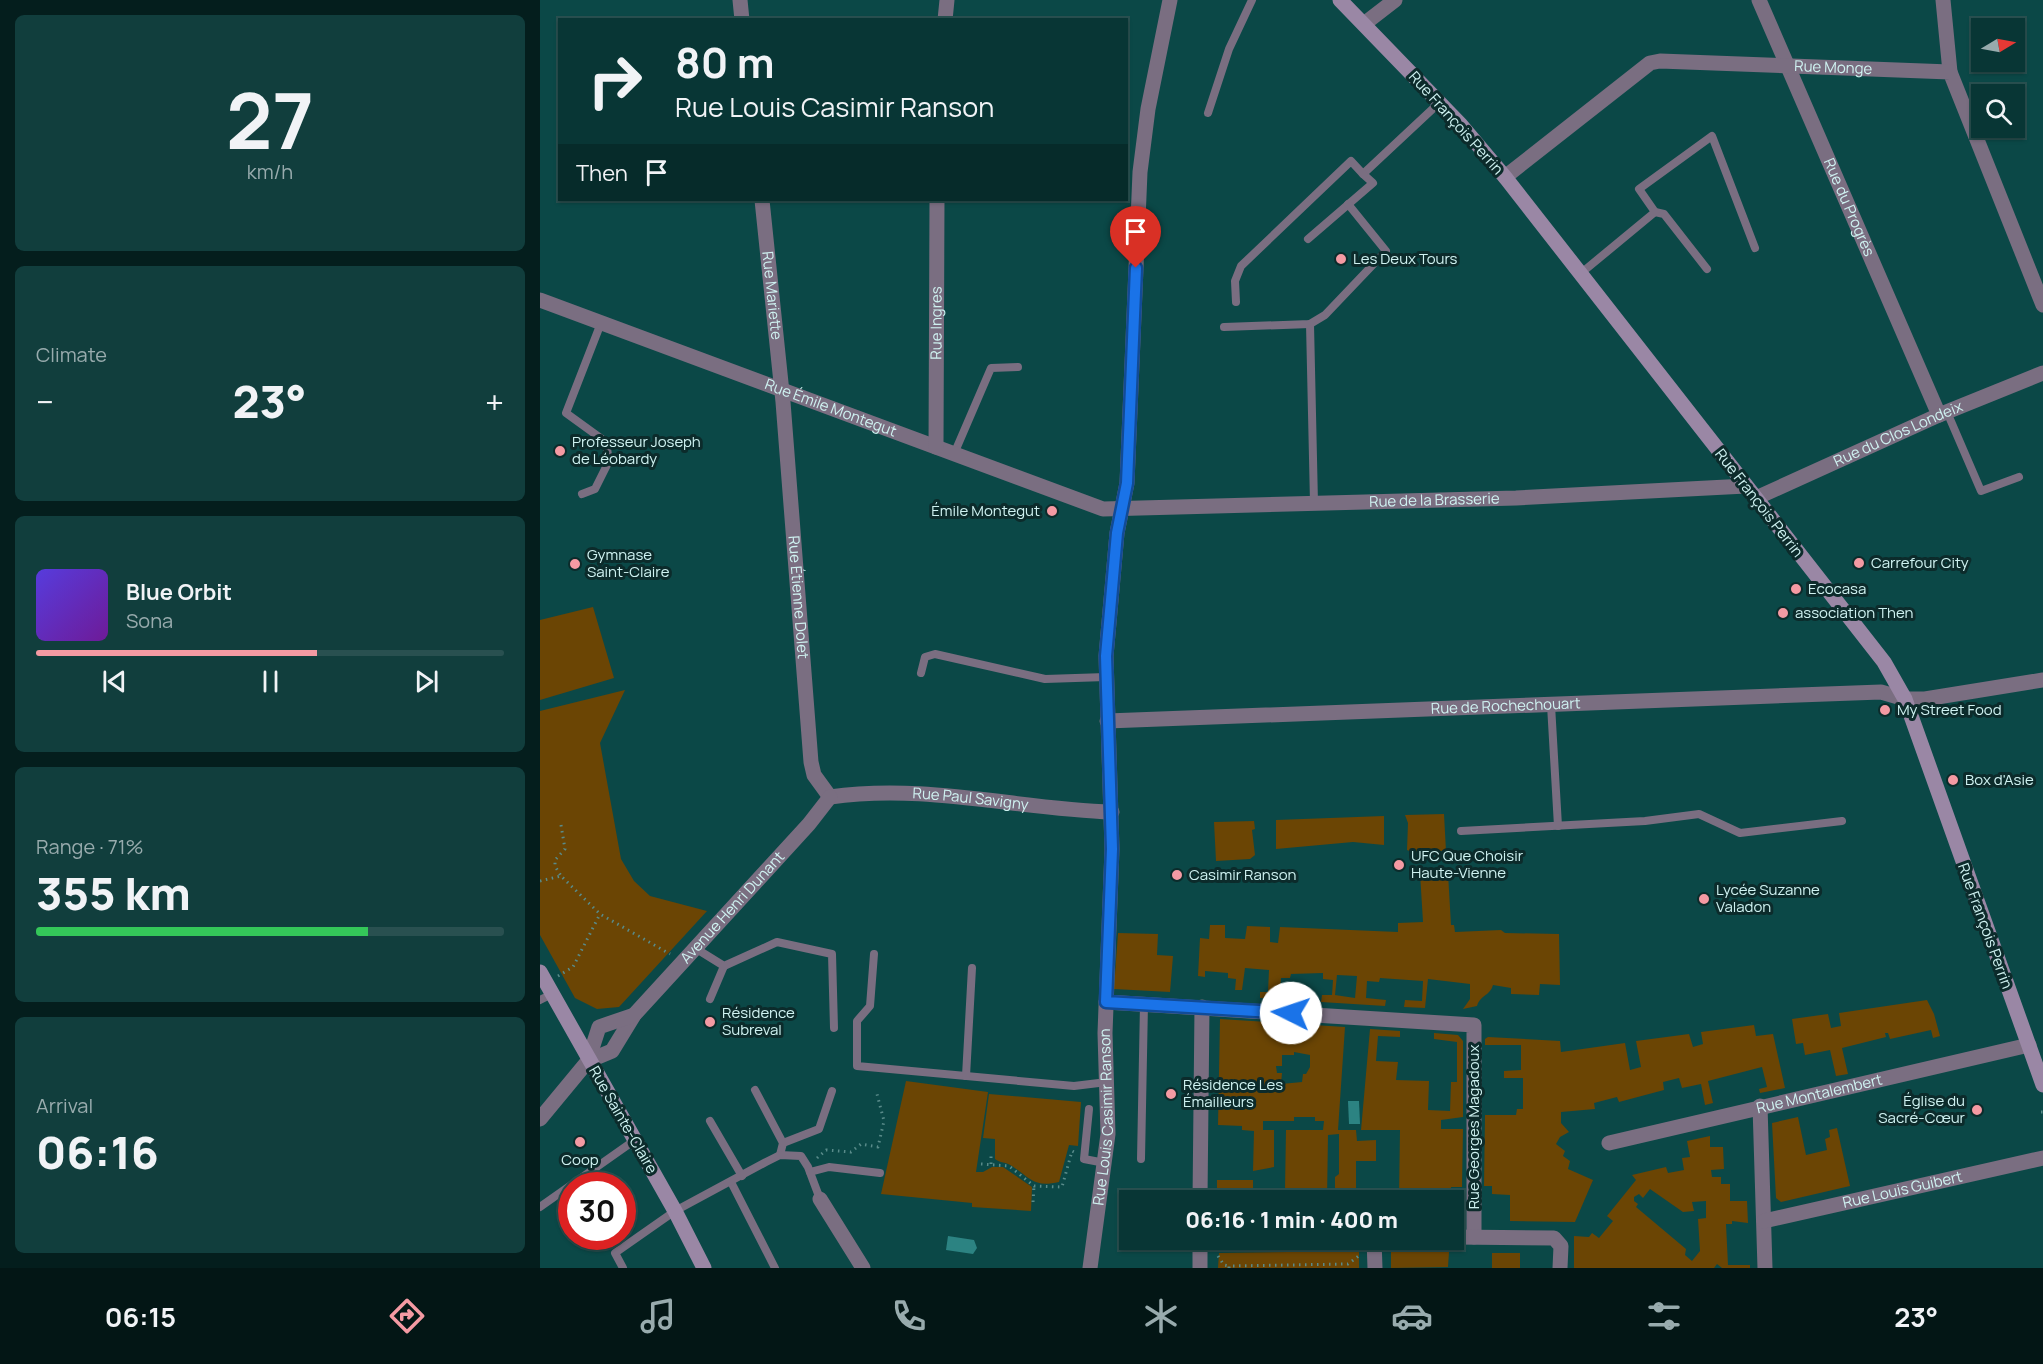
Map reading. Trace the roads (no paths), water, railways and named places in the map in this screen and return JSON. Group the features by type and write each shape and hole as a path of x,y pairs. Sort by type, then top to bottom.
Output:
{"main road":[{"name":"Rue François Perrin","path":"1340,0 1439,103 1504,177 1884,663 1905,699 2043,1085"},
{"name":"Rue Sainte-Claire","path":"545,987 635,1140 704,1268"}],"street":[{"path":"740,0 742,18"},
{"path":"945,18 947,0"},
{"name":"Rue Louis Casimir Ranson","path":"1090,1268 1108,1134 1106,1002 1112,812 1106,677 1117,533 1127,483 1140,172 1148,109 1170,0"},
{"path":"1364,24 1395,0"},
{"name":"Rue du Progrès","path":"1759,0 1786,66 1943,413"},
{"path":"1943,0 1950,72 2043,305"},
{"name":"Rue Monge","path":"1504,177 1650,63 1660,61 1950,72"},
{"name":"Rue Mariette","path":"762,201 782,392"},
{"name":"Rue Ingres","path":"936,447 937,201"},
{"name":"Rue Émile Montegut","path":"540,300 782,392 1103,509 1123,509"},
{"name":"Rue du Clos Londeix","path":"1751,492 2043,373"},
{"name":"Rue Étienne Dolet","path":"782,392 811,762 814,775 830,797"},
{"name":"Rue de la Brasserie","path":"1123,509 1751,492"},
{"name":"Rue de Rochechouart","path":"1107,721 1881,692 1905,699 1925,699 2043,680"},
{"name":"Rue Paul Savigny","path":"830,797 874,791 908,791 1112,812"},
{"name":"Avenue Henri Dunant","path":"588,1061 612,1051 634,1015 809,824 830,797"},
{"name":"Rue Georges Magadoux","path":"1106,1002 1474,1025 1474,1237"},
{"path":"1200,1190 1202,1008"},
{"name":"Avenue Henri Dunant","path":"588,1061 599,1027 634,1015"},
{"name":"Rue Montalembert","path":"1609,1143 2029,1045"},
{"path":"540,1119 588,1061"},
{"path":"1760,1106 1765,1268"},
{"name":"Rue Louis Guibert","path":"1764,1221 2043,1158"},
{"path":"820,1198 863,1268"},
{"path":"1464,1237 1554,1238 1560,1246 1560,1268"},
{"path":"1200,1250 1200,1268"},
{"path":"1374,1250 1375,1268"}],"lane":[{"path":"1208,113 1229,49 1252,0"},
{"path":"1363,174 1439,103"},
{"path":"1707,270 1664,214 1654,212 1639,189 1712,136 1755,248"},
{"path":"1236,302 1235,281 1241,266 1351,161 1372,183 1308,239"},
{"path":"1224,327 1310,324 1325,315 1386,251 1348,204"},
{"path":"1580,273 1654,212"},
{"path":"582,494 595,489 609,461 606,442 566,413 601,323"},
{"path":"1310,324 1314,503"},
{"path":"954,454 991,368 1018,367"},
{"path":"1943,413 1981,491 2019,477"},
{"path":"921,673 925,657 935,654 1046,679 1106,677"},
{"path":"1551,705 1558,826"},
{"path":"1461,831 1645,821 1699,814 1740,833 1842,820"},
{"path":"710,999 724,966 777,942 832,954 834,1028"},
{"path":"695,948 724,966"},
{"path":"874,954 870,1006 857,1021 857,1066 1074,1086 1107,1082"},
{"path":"966,1076 972,968"},
{"path":"1141,1159 1144,1004"},
{"path":"755,1090 783,1143 780,1155"},
{"path":"783,1143 819,1129 832,1091"},
{"path":"1089,1109 1084,1160 1105,1163"},
{"path":"710,1121 742,1176"},
{"path":"540,1207 635,1140"},
{"path":"623,1268 615,1253 675,1211 780,1155 801,1156 820,1198"},
{"path":"809,1170 829,1167 880,1173"},
{"path":"731,1182 775,1268"}],"water":[{"path":"1348,1101 1359,1101 1360,1124 1349,1124"},
{"path":"948,1236 974,1240 977,1248 973,1254 946,1250"}],"place":[{"name":"Les Deux Tours","path":"1341,259"},
{"name":"Professeur Joseph de Léobardy","path":"560,451"},
{"name":"Émile Montegut","path":"1052,511"},
{"name":"Carrefour City","path":"1859,563"},
{"name":"Gymnase Saint-Claire","path":"575,564"},
{"name":"Ecocasa","path":"1796,589"},
{"name":"association Then","path":"1783,613"},
{"name":"My Street Food","path":"1885,710"},
{"name":"Box d'Asie","path":"1953,780"},
{"name":"UFC Que Choisir Haute-Vienne","path":"1399,865"},
{"name":"Casimir Ranson","path":"1177,875"},
{"name":"Lycée Suzanne Valadon","path":"1704,899"},
{"name":"Résidence Subreval","path":"710,1022"},
{"name":"Résidence Les Émailleurs","path":"1171,1094"},
{"name":"Église du Sacré-Cœur","path":"1977,1110"},
{"name":"Coop","path":"580,1142"}]}
